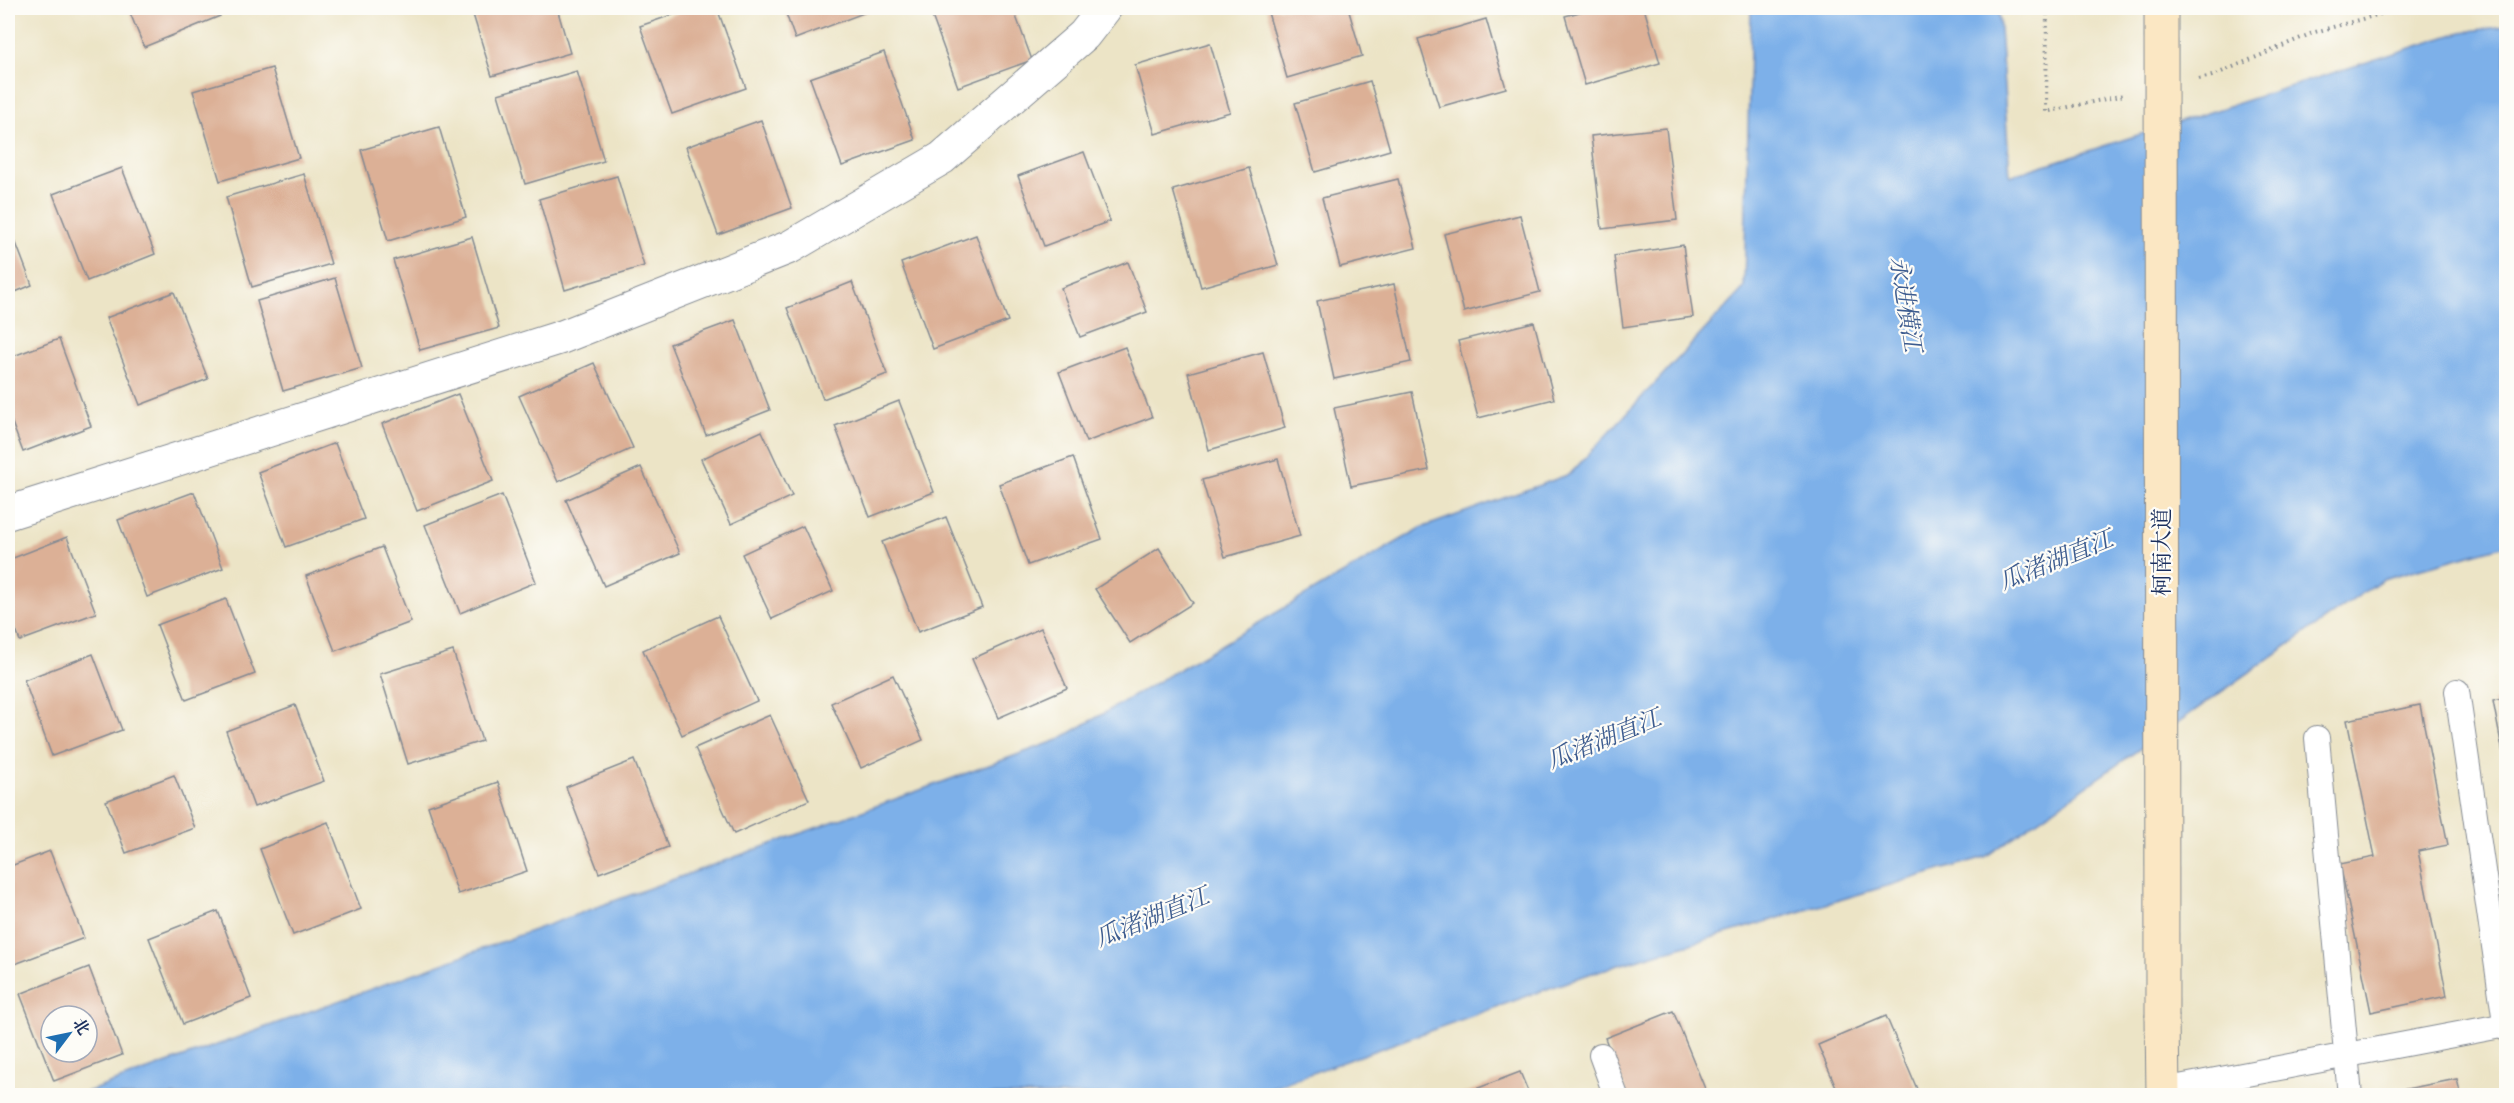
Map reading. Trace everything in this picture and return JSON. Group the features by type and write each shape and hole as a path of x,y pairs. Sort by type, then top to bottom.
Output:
{"main road":[{"name":"柯南大道","path":"2161,8 2163,1093"}],"street":[{"path":"8,513 562,337 790,247 942,158 1084,34 1105,8"}],"lane":[{"path":"2163,1093 2346,1055 2506,1027 2457,691"},
{"path":"2317,738 2350,1095"},
{"path":"1601,1055 1616,1095"}],"water":[{"path":"1751,8 1996,8 1999,14 2010,176 2461,32 2506,26 2506,545 2383,579 1985,857 1592,973 1250,1095 76,1096 1058,740 1421,528 1570,474 1744,288"}],"building":[{"path":"128,8 217,8 220,16 144,47"},
{"path":"471,8 557,8 570,53 492,76"},
{"path":"692,8 717,8 746,88 672,114 640,26"},
{"path":"784,8 867,8 869,11 795,39"},
{"path":"929,8 1013,8 1032,60 958,87"},
{"path":"1348,8 1362,56 1287,78 1267,9"},
{"path":"1594,8 1644,8 1660,63 1585,85 1565,16"},
{"path":"1486,19 1506,88 1439,107 1418,39"},
{"path":"1210,43 1230,112 1155,134 1135,65"},
{"path":"884,52 915,140 842,166 810,78"},
{"path":"272,68 299,158 220,181 193,91"},
{"path":"577,71 604,161 525,184 498,94"},
{"path":"1370,81 1390,150 1315,172 1295,103"},
{"path":"761,120 792,208 718,235 686,147"},
{"path":"439,127 466,217 388,241 361,150"},
{"path":"1666,128 1677,220 1602,229 1591,136"},
{"path":"1084,152 1110,221 1044,246 1018,176"},
{"path":"122,168 155,254 87,281 53,194"},
{"path":"1249,168 1278,265 1201,287 1173,190"},
{"path":"304,174 331,264 252,287 226,197"},
{"path":"617,176 644,266 565,290 539,199"},
{"path":"1398,179 1416,248 1340,267 1322,198"},
{"path":"1520,215 1540,292 1464,312 1444,234"},
{"path":"8,222 32,285 8,295"},
{"path":"976,235 1008,321 933,349 901,263"},
{"path":"472,237 499,328 420,350 393,260"},
{"path":"1683,245 1693,317 1623,327 1614,256"},
{"path":"1128,262 1147,312 1080,337 1061,288"},
{"path":"335,278 362,368 283,391 257,301"},
{"path":"852,282 887,374 823,399 787,308"},
{"path":"1394,284 1411,362 1334,379 1317,301"},
{"path":"174,292 208,379 140,405 106,318"},
{"path":"735,320 770,410 706,435 670,344"},
{"path":"1534,322 1554,399 1478,418 1458,341"},
{"path":"59,339 91,426 23,452 8,412 8,358"},
{"path":"1125,347 1152,417 1086,442 1059,372"},
{"path":"1263,352 1285,428 1209,450 1188,373"},
{"path":"594,363 633,448 558,482 519,396"},
{"path":"1412,392 1429,470 1351,486 1334,408"},
{"path":"458,394 493,481 417,511 382,424"},
{"path":"899,401 934,492 870,517 835,426"},
{"path":"762,431 792,496 731,524 701,459"},
{"path":"335,443 364,519 286,547 258,472"},
{"path":"1073,457 1102,539 1028,565 999,484"},
{"path":"1278,459 1300,536 1225,557 1202,480"},
{"path":"641,467 680,553 604,586 566,500"},
{"path":"194,492 223,568 147,597 118,520"},
{"path":"502,495 536,582 460,613 425,525"},
{"path":"946,517 982,607 918,632 882,542"},
{"path":"803,526 833,591 772,619 742,554"},
{"path":"67,537 96,613 20,641 8,609 8,560"},
{"path":"382,547 411,622 335,651 306,576"},
{"path":"1159,548 1193,603 1130,643 1095,589"},
{"path":"226,599 255,674 186,700 157,625"},
{"path":"718,616 757,701 682,735 643,650"},
{"path":"1041,628 1067,688 998,718 972,659"},
{"path":"453,651 482,741 408,764 380,674"},
{"path":"93,654 122,730 52,756 24,680"},
{"path":"893,675 923,740 861,768 831,703"},
{"path":"2506,698 2506,764 2505,764 2493,701"},
{"path":"295,705 324,781 254,807 226,731"},
{"path":"2420,705 2448,845 2418,851 2447,996 2371,1012 2340,864 2375,857 2347,720"},
{"path":"770,715 809,800 734,834 695,748"},
{"path":"634,760 668,847 599,873 566,787"},
{"path":"174,775 195,828 126,853 106,801"},
{"path":"498,782 527,871 458,894 428,806"},
{"path":"328,822 361,909 293,935 260,849"},
{"path":"50,851 84,938 15,964 8,944 8,867"},
{"path":"218,911 251,998 183,1024 149,938"},
{"path":"89,967 122,1055 99,1064 99,1004 39,1004 39,1043 20,994"},
{"path":"1673,1011 1708,1096 1628,1096 1605,1038"},
{"path":"1886,1016 1920,1096 1840,1096 1818,1045"},
{"path":"47,1064 98,1064 54,1081"},
{"path":"1520,1072 1530,1096 1460,1096 1460,1095"},
{"path":"2457,1079 2461,1096 2381,1096 2381,1094"}],"water label":[{"name":"永进横江","path":"1906,304"},
{"name":"瓜渚湖直江","path":"2056,560"},
{"name":"瓜渚湖直江","path":"1604,739"},
{"name":"瓜渚湖直江","path":"1152,917"}]}
